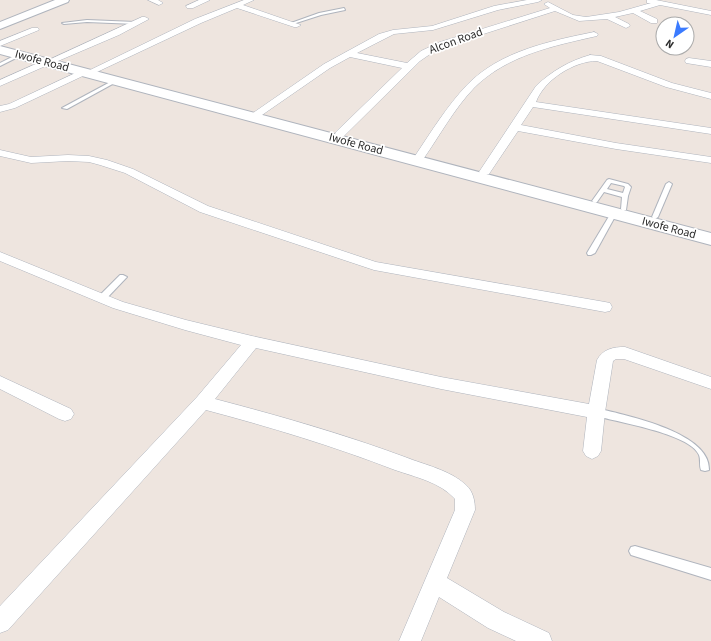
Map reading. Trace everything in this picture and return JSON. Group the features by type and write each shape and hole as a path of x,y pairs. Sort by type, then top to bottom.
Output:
{"street":[{"path":"0,19 48,0"},
{"path":"0,26 64,0"},
{"path":"190,6 206,0"},
{"path":"0,109 12,106 235,5 250,0"},
{"path":"258,113 306,80 348,54 386,34 433,28 497,8 538,0"},
{"path":"543,0 555,9 582,20 635,11 659,3"},
{"path":"648,0 711,13"},
{"path":"235,5 295,24"},
{"name":"Alcon Road","path":"340,134 390,86 407,66 436,46 555,9"},
{"path":"635,11 654,21"},
{"path":"606,16 626,26"},
{"path":"0,84 145,19"},
{"path":"0,45 35,30"},
{"path":"420,156 464,94 483,75 493,68 537,49 594,34"},
{"name":"Iwofe Road","path":"0,45 51,61 340,134 420,156 485,172 599,196 621,206 711,239"},
{"name":"Iwofe Road","path":"0,50 51,61"},
{"path":"348,54 407,66"},
{"path":"485,172 530,104 533,95 542,84 572,65 592,58 598,58 670,85 711,96"},
{"path":"689,61 711,64"},
{"name":"Iwofe Road","path":"89,71 116,81 621,206 711,232"},
{"path":"530,104 711,131"},
{"path":"515,127 616,146 711,160"},
{"path":"0,153 31,160 68,158 89,159 103,162 129,171 176,196 204,208 374,266 605,307"},
{"path":"0,256 118,305 185,325 252,342 441,383 596,412"},
{"path":"0,622 203,402 252,342"},
{"path":"592,451 596,412 605,360 613,353 625,354 711,383"},
{"path":"0,382 65,414"},
{"path":"203,402 268,419 356,446 442,480 458,489 465,497 465,510 410,641"},
{"path":"434,582 496,620 541,641"}],"lane":[{"path":"295,24 325,12 344,9"},
{"path":"64,23 87,21 136,23"},
{"path":"0,65 20,55"},
{"path":"65,108 116,81"},
{"path":"591,253 621,206 628,187 619,183 609,182 599,196"},
{"path":"655,217 669,184"},
{"path":"102,298 123,277"},
{"path":"596,412 676,433 695,443 703,452 705,467"},
{"path":"635,551 711,574"}]}
